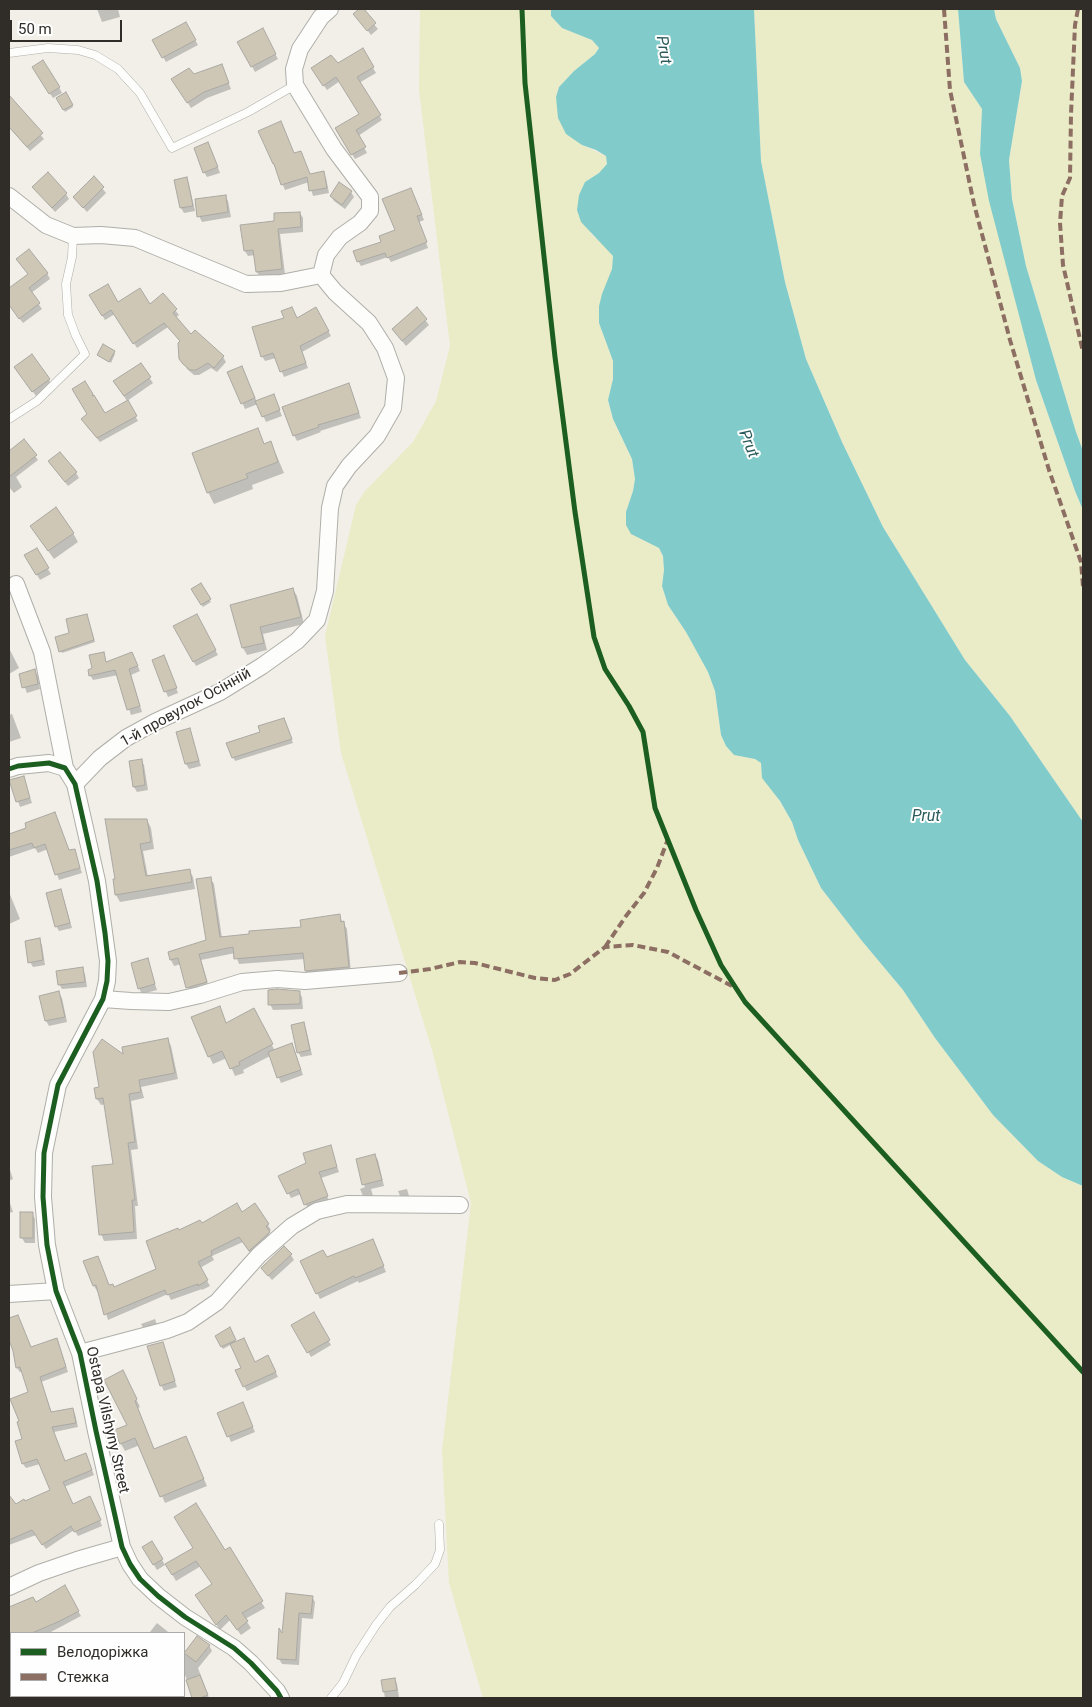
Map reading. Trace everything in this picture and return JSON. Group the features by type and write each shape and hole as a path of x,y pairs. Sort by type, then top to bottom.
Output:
{"street":[{"path":"9,196 46,225 73,236 101,235 135,238 246,284 281,283 321,275 326,255 335,243 340,237 360,223 370,210 370,197 334,149 295,86 294,69 300,49 321,17 330,9"},
{"name":"1-й провулок Осінній","path":"76,784 100,758 126,738 155,722 220,692 262,666 297,641 317,620 325,591 330,508 335,486 349,466 377,436 393,408 396,378 385,348 369,324 335,292 321,275"},
{"name":"Ostapa Vilshyny Street","path":"16,584 42,652 65,768 76,784 97,881 108,962 107,981 103,999 58,1085 44,1153 43,1197 47,1245 56,1291 80,1353 122,1547 130,1564 140,1579 152,1590 185,1617 234,1648 251,1663 277,1691 281,1698"},
{"path":"9,769 18,766 49,763 65,768"},
{"path":"103,999 169,1002 242,982 277,979 314,980 399,973"},
{"path":"80,1353 149,1335 188,1322 217,1302 260,1255 292,1226 317,1212 347,1204 460,1206"},
{"path":"9,1294 56,1291"},
{"path":"9,1588 39,1573 122,1547"}],"lane":[{"path":"9,53 48,48 78,50 95,54 118,69 140,93 172,148 248,112 295,86"},
{"path":"9,419 37,401 85,354 68,315 66,284 72,257 73,236"},
{"path":"331,1698 343,1683 356,1656 376,1625 390,1607 435,1564 440,1550 439,1524"}],"green space":[{"path":"420,9 551,9 551,16 562,28 592,40 599,48 595,54 574,71 559,87 556,97 582,145 606,156 607,164 599,173 585,182 591,234 613,256 612,269 599,323 613,361 613,379 608,401 613,419 632,459 635,479 626,512 631,534 659,548 663,556 662,586 668,605 686,632 708,672 715,691 721,735 726,746 734,755 755,759 761,763 761,770 792,822 798,840 821,888 903,990 935,1038 993,1115 1038,1161 1062,1177 1083,1186 1083,1698 483,1698 449,1583 442,1451 471,1203 432,1050 341,753 325,636 356,505 365,491 413,442 436,401 450,346 419,90"},
{"path":"754,9 958,9 964,82 982,109 980,154 1036,380 1083,510 1083,822 1010,716 965,660 883,527 842,442 806,359 785,282 761,161"},
{"path":"994,9 1083,9 1083,451 1026,266 1012,199 1009,160 1022,81 1020,68 996,19"}],"water":[{"name":"Prut","path":"551,9 754,9 761,161 785,282 806,359 842,442 883,527 965,660 1010,716 1083,822 1083,1186 1062,1177 1038,1161 993,1115 935,1038 903,990 821,888 798,840 792,822 780,801 762,778 761,763 755,759 734,755 726,746 721,735 715,691 708,672 686,632 668,605 662,586 663,556 659,548 631,534 626,525 626,512 635,479 632,459 613,419 608,400 613,379 613,361 599,323 599,306 612,269 613,256 581,222 577,210 579,195 585,182 599,173 607,164 606,156 582,145 566,134 558,118 556,97 559,87 574,71 595,54 599,48 592,40 562,28 551,16"},
{"path":"958,9 994,9 996,19 1020,68 1022,81 1009,160 1012,199 1026,266 1083,451 1083,510 1036,380 989,201 980,154 982,109 964,82"}],"building":[{"path":"359,9 364,9 376,23 367,31 353,14"},
{"path":"186,22 196,40 162,58 152,40"},
{"path":"263,28 276,54 251,67 237,42"},
{"path":"363,48 374,67 357,77 381,115 356,130 366,147 351,155 335,128 359,114 336,77 323,86 311,68 331,55 338,63"},
{"path":"43,60 60,87 49,94 32,67"},
{"path":"222,64 229,83 204,92 187,103 171,79 189,68 194,74"},
{"path":"66,92 73,105 63,110 56,98"},
{"path":"9,95 43,133 27,147 9,127"},
{"path":"281,121 294,153 301,151 310,174 324,171 327,188 309,191 307,177 281,185 274,164 258,131"},
{"path":"208,142 218,167 203,173 194,148"},
{"path":"48,172 67,193 52,208 32,187"},
{"path":"94,176 104,187 83,208 73,197"},
{"path":"187,177 193,206 180,208 174,180"},
{"path":"339,182 352,191 342,205 330,196"},
{"path":"411,188 422,215 417,216 427,242 387,258 385,253 357,262 353,251 381,242 379,236 395,230 382,199"},
{"path":"226,195 228,212 197,217 195,199"},
{"path":"300,212 301,227 278,229 282,269 256,272 253,250 244,251 240,225 274,221 274,213"},
{"path":"29,249 48,273 29,288 40,303 19,319 9,305 9,288 28,274 16,259"},
{"path":"108,284 118,302 140,288 150,304 163,293 177,309 173,313 191,334 195,330 224,356 214,368 208,363 196,370 190,370 179,359 178,343 180,341 164,323 133,344 111,310 102,316 89,295"},
{"path":"292,307 297,318 316,307 329,331 300,346 306,363 280,372 273,353 261,357 252,327 284,318 281,311"},
{"path":"417,307 427,319 402,341 392,329"},
{"path":"103,344 115,351 109,362 97,355"},
{"path":"32,354 50,379 32,392 14,367"},
{"path":"141,363 151,377 124,396 113,381"},
{"path":"242,366 255,398 241,404 227,372"},
{"path":"85,381 93,394 92,396 94,395 105,413 128,400 137,416 97,438 81,419 87,414 72,389"},
{"path":"349,383 359,413 318,425 319,427 293,436 282,407"},
{"path":"274,394 280,410 262,417 255,401"},
{"path":"258,428 264,444 271,441 278,462 246,474 248,478 207,493 192,453"},
{"path":"24,439 37,455 9,477 9,451"},
{"path":"60,452 77,472 65,482 48,461"},
{"path":"56,507 74,533 48,551 30,526"},
{"path":"37,548 49,568 36,575 24,555"},
{"path":"201,583 211,599 201,605 191,589"},
{"path":"293,588 301,617 260,627 264,643 242,648 230,605"},
{"path":"87,614 94,640 59,652 55,637 69,633 66,619"},
{"path":"197,614 216,650 193,662 173,626"},
{"path":"104,652 106,662 132,652 138,666 129,669 140,706 127,710 115,670 89,676 88,670 92,668 89,655"},
{"path":"164,655 177,688 164,692 152,660"},
{"path":"35,669 38,684 22,688 19,674"},
{"path":"284,718 292,739 232,758 226,743 260,732 258,726"},
{"path":"190,728 199,761 185,764 176,732"},
{"path":"142,759 145,785 133,787 129,761"},
{"path":"24,776 30,798 16,802 9,780"},
{"path":"55,812 69,850 75,849 80,868 55,875 45,844 34,848 32,843 9,850 9,834 26,828 25,823"},
{"path":"105,819 147,819 151,842 140,844 146,876 190,869 192,882 115,895 113,879 115,879"},
{"path":"211,877 220,937 249,934 249,931 301,927 300,920 340,914 341,922 344,921 349,967 305,971 303,953 234,959 233,947 199,954 207,982 186,988 178,958 170,960 168,952 206,940 196,879"},
{"path":"61,889 70,923 55,927 46,893"},
{"path":"40,938 43,960 28,963 25,941"},
{"path":"148,958 155,984 138,989 131,963"},
{"path":"83,967 85,982 58,985 56,971"},
{"path":"268,990 300,991 300,1004 268,1005"},
{"path":"59,991 65,1017 45,1021 39,996"},
{"path":"220,1006 226,1023 254,1008 273,1044 239,1062 240,1065 230,1069 222,1051 208,1057 191,1017"},
{"path":"304,1022 310,1050 297,1053 291,1025"},
{"path":"168,1038 175,1073 139,1080 141,1092 129,1094 135,1142 128,1143 135,1200 132,1200 134,1232 99,1235 92,1166 113,1164 103,1098 96,1099 94,1088 99,1087 93,1052 102,1039 123,1054 122,1047"},
{"path":"292,1043 301,1070 277,1078 268,1052"},
{"path":"331,1145 337,1167 319,1172 328,1196 304,1205 298,1189 287,1194 278,1176 306,1163 303,1153"},
{"path":"375,1154 382,1180 362,1185 356,1159"},
{"path":"237,1203 242,1212 255,1203 269,1224 266,1226 270,1232 249,1251 239,1237 211,1251 212,1255 198,1262 208,1280 198,1286 198,1284 167,1295 165,1290 104,1315 96,1285 93,1286 83,1261 98,1256 109,1285 113,1284 114,1287 156,1269 146,1241 178,1228 179,1230 200,1220 202,1223"},
{"path":"20,1212 33,1212 33,1238 20,1238"},
{"path":"373,1239 384,1266 355,1278 354,1276 316,1294 300,1261 323,1250 327,1257"},
{"path":"284,1246 292,1254 268,1276 261,1268"},
{"path":"314,1312 330,1340 307,1353 291,1325"},
{"path":"18,1315 31,1347 57,1338 66,1367 40,1377 51,1412 73,1408 76,1423 52,1427 65,1461 86,1453 92,1470 63,1482 73,1504 90,1496 101,1520 74,1532 71,1526 42,1545 32,1530 9,1540 9,1495 16,1504 24,1499 25,1501 50,1490 37,1459 22,1464 15,1441 22,1439 17,1422 19,1421 10,1399 28,1392 20,1367 16,1368 9,1340 9,1318"},
{"path":"230,1327 236,1340 221,1347 215,1336"},
{"path":"244,1338 255,1362 268,1355 276,1372 243,1387 235,1370 241,1368 230,1344"},
{"path":"163,1342 175,1381 160,1386 147,1346"},
{"path":"123,1370 137,1399 135,1401 154,1449 186,1436 204,1479 160,1497 135,1438 120,1444 114,1430 127,1425 104,1380"},
{"path":"243,1402 253,1427 227,1437 217,1413"},
{"path":"196,1503 225,1550 230,1547 263,1601 242,1613 248,1621 237,1630 226,1615 216,1625 195,1595 212,1584 196,1561 172,1575 165,1564 193,1548 174,1517"},
{"path":"152,1541 163,1559 153,1565 142,1547"},
{"path":"65,1585 79,1611 34,1632 9,1633 9,1607 33,1597 36,1602"},
{"path":"286,1593 313,1596 311,1614 299,1613 296,1660 277,1659 279,1628 282,1633"},
{"path":"197,1636 210,1645 196,1662 185,1654"},
{"path":"200,1675 208,1695 192,1698 186,1680"},
{"path":"395,1678 397,1690 383,1692 381,1680"}],"marked path":[{"path":"944,9 950,90 974,204 1010,340 1049,470 1081,562 1083,586"},
{"path":"1078,9 1075,25 1070,178 1062,196 1060,223 1063,265 1083,352"},
{"path":"605,947 644,893 657,868 668,839"},
{"path":"399,973 430,969 460,962 475,963 535,978 555,980 570,974 605,947 633,945 668,952 732,986"}],"cycle path":[{"path":"522,9 525,83 555,357 575,512 594,637 605,669 643,732 655,808 696,910 721,965 745,1002 1083,1372"},
{"path":"9,769 18,766 49,763 65,768 75,784 97,881 105,933 108,961 107,981 103,999 58,1085 44,1153 43,1197 47,1245 56,1291 80,1353 122,1547 140,1579 185,1617 234,1648 251,1663 277,1691 281,1698"}]}
